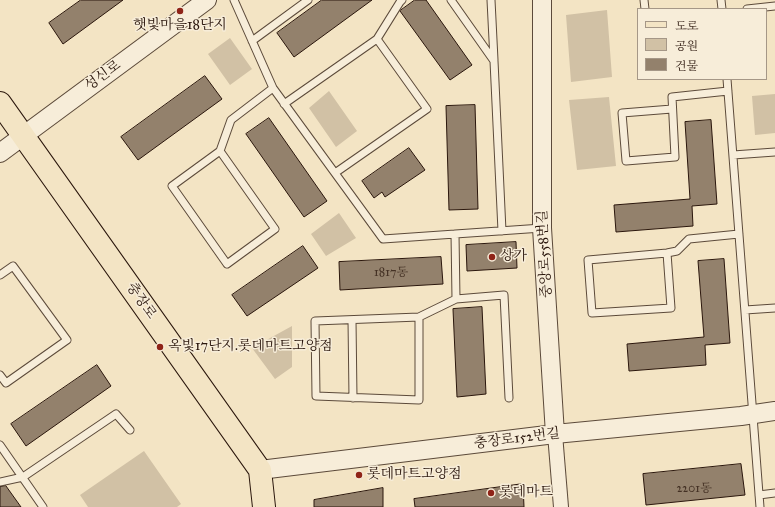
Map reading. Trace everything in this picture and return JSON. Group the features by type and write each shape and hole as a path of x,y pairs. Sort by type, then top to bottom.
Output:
{"main road":[{"name":"충장로","path":"0,102 260,470 264,507"}],"street":[{"name":"성신로","path":"0,153 207,0"},
{"name":"중앙로558번길","path":"542,0 542,228 561,507"},
{"name":"충장로152번길","path":"260,470 555,434 775,412"}],"lane":[{"path":"234,0 273,88 383,239 542,228"},
{"path":"252,41 308,0"},
{"path":"451,0 494,61"},
{"path":"491,0 502,231"},
{"path":"284,104 376,39 400,1"},
{"path":"756,8 775,6"},
{"path":"335,173 427,109 376,39"},
{"path":"727,80 753,414 756,436 760,507"},
{"path":"220,151 274,230 227,264 172,186 220,151 231,120 273,88"},
{"path":"672,109 622,113 626,161 675,157 672,97 728,91"},
{"path":"733,155 775,152"},
{"path":"455,234 456,299"},
{"path":"667,253 671,308 592,313 588,260 667,253 677,251 689,239 739,234"},
{"path":"0,275 13,266 66,340 6,383 0,375"},
{"path":"419,317 419,400 316,396 315,321 419,317 456,299 504,295 509,398"},
{"path":"745,310 775,308"},
{"path":"352,320 353,398"},
{"path":"0,482 23,477 116,414 130,430"},
{"path":"0,445 43,507"},
{"path":"759,495 775,493"}],"green space":[{"path":"607,10 612,77 571,82 566,15"},
{"path":"230,38 252,69 230,85 208,54"},
{"path":"329,91 357,131 336,147 309,108"},
{"path":"775,94 775,133 755,135 752,96"},
{"path":"609,97 616,166 577,170 569,100"},
{"path":"339,213 356,238 326,256 311,234"},
{"path":"292,326 292,367 275,379 252,348"},
{"path":"144,451 181,504 177,507 88,507 80,495"}],"building":[{"path":"81,0 123,0 63,44 49,23"},
{"path":"322,0 372,0 294,57 277,33"},
{"path":"415,0 426,0 472,65 450,80 400,11"},
{"path":"205,76 222,99 138,160 121,137"},
{"path":"475,105 478,209 449,210 446,106"},
{"path":"269,118 327,201 304,217 246,134"},
{"path":"711,120 717,204 692,206 693,226 616,232 614,205 690,199 685,122"},
{"path":"409,148 425,170 385,197 382,192 374,198 362,181"},
{"name":"상가","path":"516,242 517,268 467,271 466,245"},
{"path":"303,246 318,268 247,316 232,295"},
{"path":"441,257 443,284 340,290 339,262"},
{"path":"724,259 730,343 705,345 706,365 629,371 627,344 704,337 698,261"},
{"path":"482,307 486,394 457,397 453,309"},
{"path":"97,365 111,386 26,446 11,424"},
{"path":"741,464 745,495 646,505 643,474"},
{"name":"롯데마트","path":"523,484 524,507 415,507 414,499"},
{"path":"6,486 21,507 0,507 0,487"},
{"path":"383,488 383,507 314,507 314,500"}],"place":[{"name":"햇빛마을18단지","path":"180,11"},
{"name":"상가","path":"492,257"},
{"name":"옥빛17단지.롯데마트고양점","path":"160,347"},
{"name":"롯데마트고양점","path":"359,475"},
{"name":"롯데마트","path":"491,493"}]}
